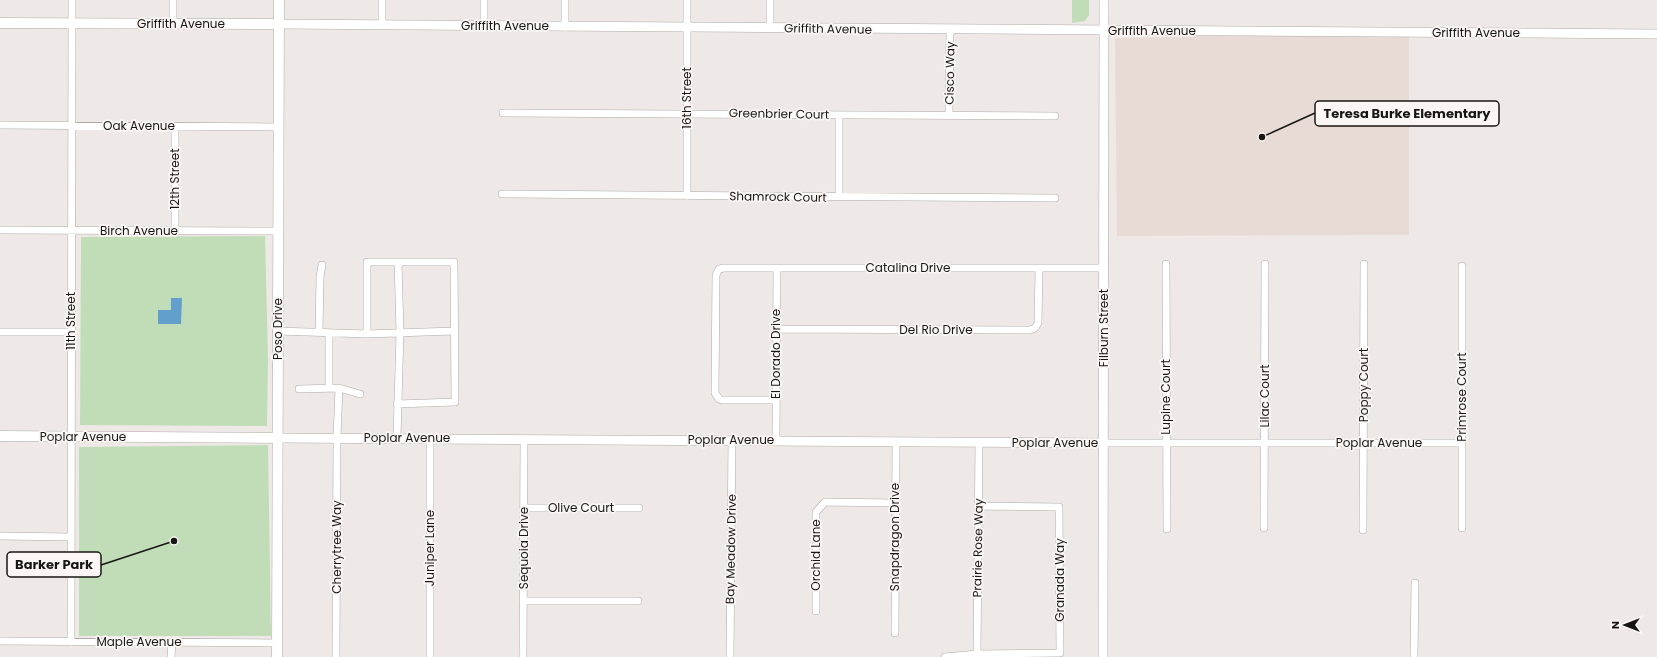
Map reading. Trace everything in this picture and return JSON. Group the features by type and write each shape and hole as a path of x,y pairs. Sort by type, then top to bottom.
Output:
{"main road":[{"name":"Poso Drive","path":"277,657 279,0"},
{"name":"Griffith Avenue","path":"0,22 279,24"},
{"name":"Poplar Avenue","path":"0,436 278,438"}],"street":[{"name":"11th Street","path":"71,642 72,0"},
{"path":"173,0 173,24"},
{"path":"382,0 382,25"},
{"path":"484,0 484,26"},
{"path":"565,0 565,27"},
{"name":"16th Street","path":"687,0 687,196"},
{"path":"770,0 770,28"},
{"name":"Filburn Street","path":"1103,657 1104,0"},
{"name":"Griffith Avenue","path":"279,24 687,29 770,28 1657,34"},
{"name":"Cisco Way","path":"949,115 950,30"},
{"name":"Greenbrier Court","path":"503,113 687,112 839,115 1055,116"},
{"path":"839,115 839,197"},
{"name":"Oak Avenue","path":"0,126 278,127"},
{"name":"12th Street","path":"175,127 175,231"},
{"name":"Shamrock Court","path":"502,194 1055,198"},
{"name":"Birch Avenue","path":"0,230 71,232 278,231"},
{"path":"367,334 367,262 454,262 455,402 397,404"},
{"path":"397,438 400,332 398,262"},
{"name":"Lupine Court","path":"1166,264 1166,529"},
{"name":"Lilac Court","path":"1264,528 1265,264"},
{"name":"Poppy Court","path":"1363,530 1364,264"},
{"path":"319,332 320,277 322,265"},
{"name":"Primrose Court","path":"1462,266 1462,528"},
{"name":"El Dorado Drive","path":"776,441 777,268"},
{"name":"Del Rio Drive","path":"777,329 1030,330 1035,328 1038,323 1039,268"},
{"name":"Catalina Drive","path":"776,400 722,400 718,399 715,394 716,275 719,269 1104,268"},
{"path":"278,331 367,334 454,331"},
{"path":"0,332 71,332"},
{"path":"329,333 329,388"},
{"path":"299,389 339,388 360,394"},
{"name":"Cherrytree Way","path":"336,657 337,438 339,388"},
{"name":"Poplar Avenue","path":"278,438 732,440 979,443 1265,442 1462,444"},
{"name":"Juniper Lane","path":"430,438 430,657"},
{"name":"Sequoia Drive","path":"523,657 524,440"},
{"name":"Bay Meadow Drive","path":"730,657 732,440"},
{"name":"Snapdragon Drive","path":"895,633 896,442"},
{"name":"Prairie Rose Way","path":"977,654 979,443"},
{"name":"Orchid Lane","path":"816,610 816,512 819,506 825,502 895,503"},
{"name":"Granada Way","path":"977,654 1060,653 1059,507 978,506"},
{"name":"Olive Court","path":"524,508 639,508"},
{"path":"0,536 71,537"},
{"path":"1414,657 1415,582"},
{"path":"524,601 638,601"},
{"name":"Maple Avenue","path":"0,642 278,643"},
{"path":"172,643 172,657"},
{"path":"945,657 977,654"}],"shaded area":[{"path":"1409,32 1409,235 1117,236 1115,38"}],"green space":[{"path":"1072,0 1089,0 1089,15 1085,21 1072,23"},
{"path":"265,236 268,359 267,426 80,425 81,237"},
{"path":"268,445 271,636 79,636 79,447"}],"water":[{"path":"171,298 182,298 181,324 158,324 158,310 171,310"}],"place":[{"name":"Teresa Burke Elementary","path":"1262,137"},
{"name":"Barker Park","path":"174,541"}]}
